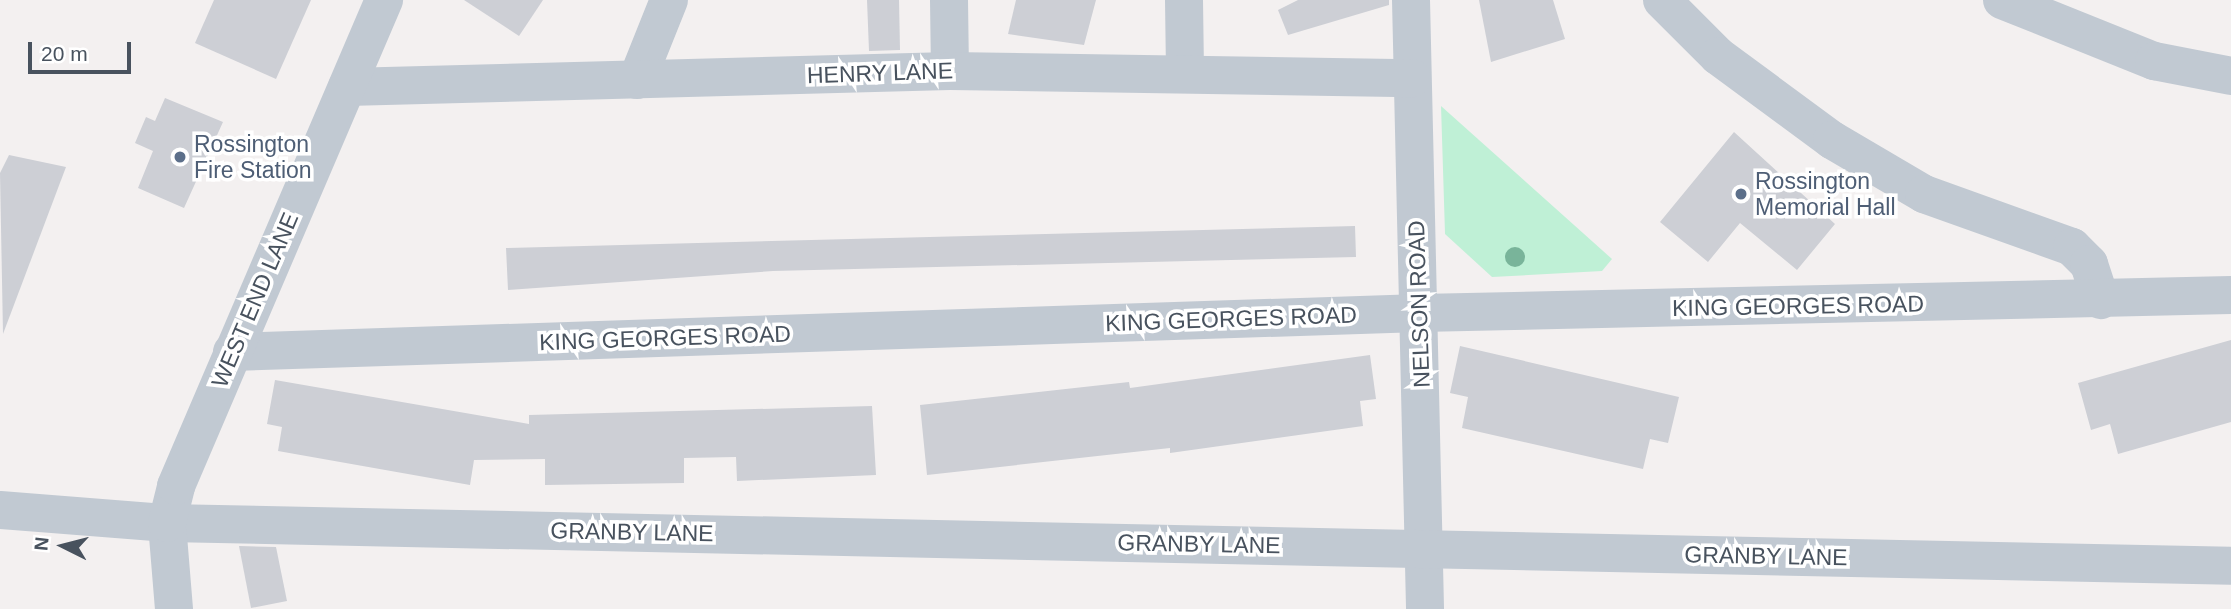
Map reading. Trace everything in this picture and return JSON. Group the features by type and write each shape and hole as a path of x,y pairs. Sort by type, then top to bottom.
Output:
{"street":[{"name":"WEST END LANE","path":"174,609 167,523 176,486 384,0"},
{"path":"637,80 669,0"},
{"path":"949,0 950,71"},
{"path":"1184,0 1185,72"},
{"name":"NELSON ROAD","path":"1411,0 1426,549 1425,609"},
{"path":"1661,0 1718,55 1832,140 1924,194 2072,247 2089,264 2101,300"},
{"path":"2002,0 2154,61 2231,76"},
{"name":"HENRY LANE","path":"347,87 950,71 1185,72 1412,78"},
{"name":"KING GEORGES ROAD","path":"232,352 1420,313 2101,300 2231,295"},
{"name":"GRANBY LANE","path":"0,510 167,523 2231,566"}],"green space":[{"path":"1441,106 1612,259 1602,271 1492,277 1445,234"}],"building":[{"path":"214,0 311,0 276,79 195,43"},
{"path":"464,0 543,0 519,36"},
{"path":"867,0 899,0 900,50 869,51"},
{"path":"1016,0 1096,0 1084,45 1008,34"},
{"path":"1298,0 1389,0 1389,5 1288,35 1278,10"},
{"path":"1479,0 1553,0 1565,39 1491,62"},
{"name":"Rossington Fire Station","path":"165,98 223,122 184,208 138,188 153,151 135,143 146,117 155,121"},
{"name":"Rossington Memorial Hall","path":"1734,132 1835,224 1797,270 1740,223 1708,262 1660,222"},
{"path":"9,155 66,167 3,334 0,173"},
{"path":"1355,226 1356,257 773,271 508,290 506,248"},
{"path":"2231,340 2231,422 2118,454 2110,424 2091,430 2078,383"},
{"path":"1460,346 1679,397 1668,443 1650,439 1643,469 1462,428 1468,397 1450,393"},
{"path":"1370,355 1376,399 1360,401 1363,426 1170,453 1170,448 927,475 920,405 1129,382 1130,388"},
{"path":"275,380 529,424 529,415 872,406 876,475 737,481 736,457 684,458 684,483 545,485 545,459 474,460 470,485 278,451 282,427 267,424"},
{"path":"239,546 276,547 287,601 251,608"}],"place":[{"name":"Rossington Fire Station","path":"180,157"},
{"name":"Rossington Memorial Hall","path":"1741,194"}]}
